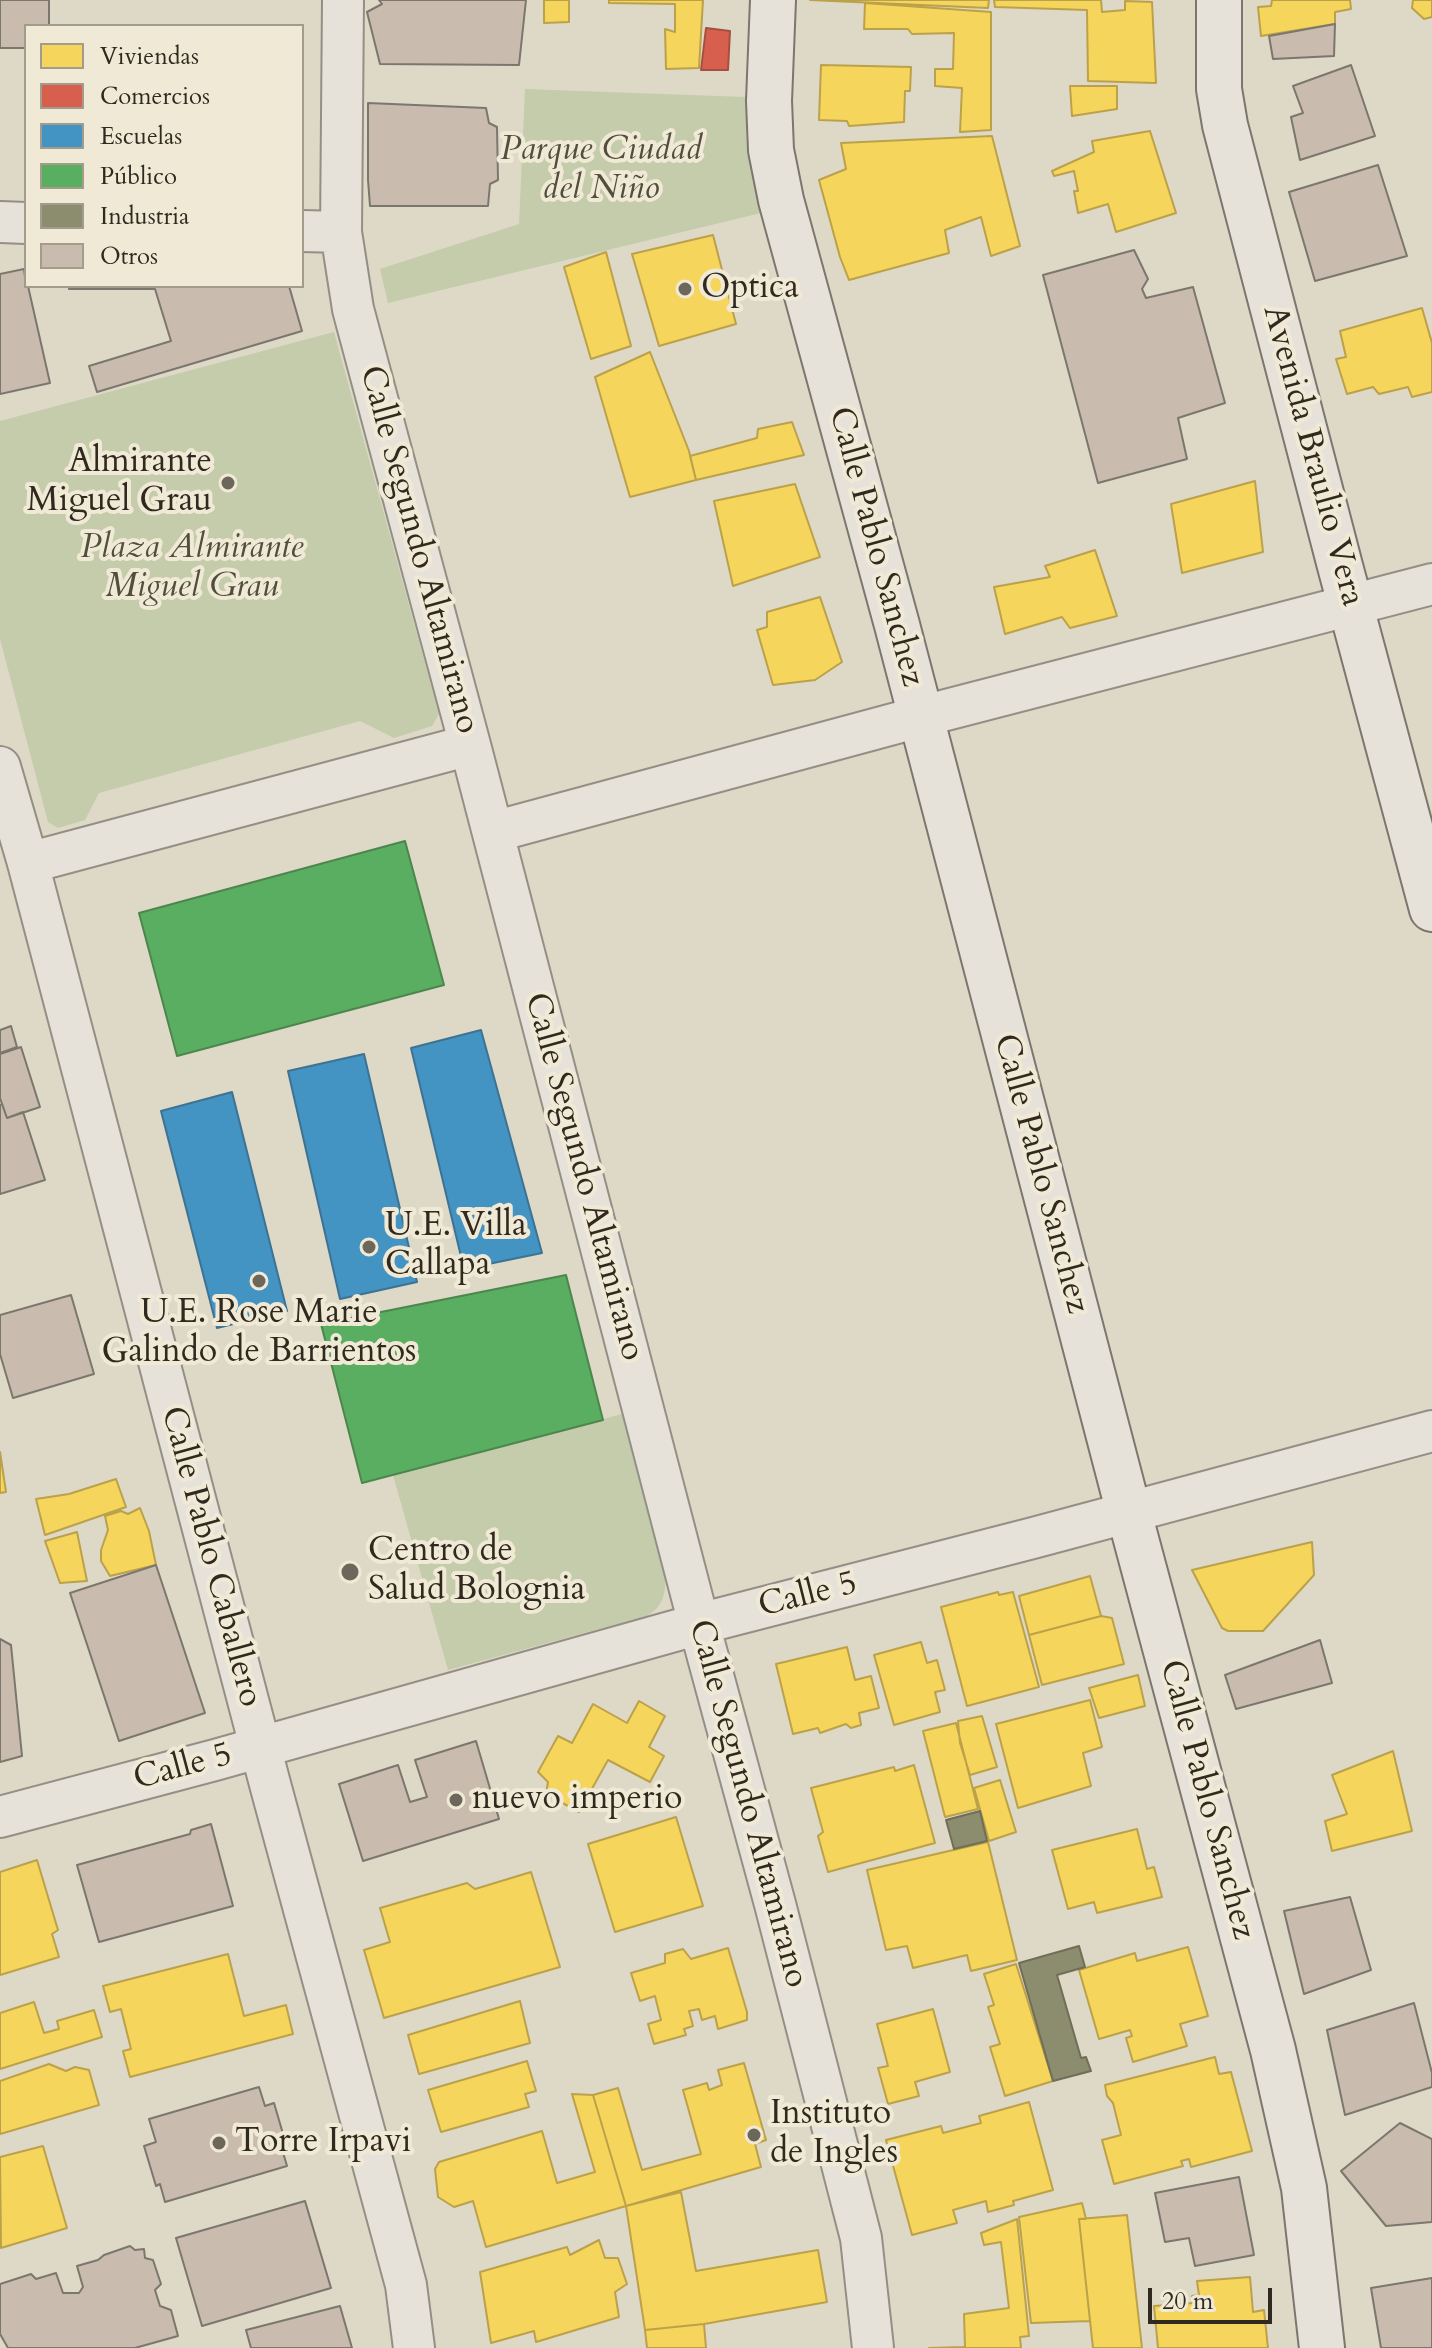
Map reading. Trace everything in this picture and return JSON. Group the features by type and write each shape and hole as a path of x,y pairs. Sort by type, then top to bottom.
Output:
{"main road":[{"name":"Calle Pablo Sanchez","path":"773,0 769,101 771,150 781,200 897,625 1273,2050 1304,2188 1322,2348"},
{"name":"Avenida Braulio Vera","path":"1219,0 1219,89 1225,125 1432,909"}],"street":[{"name":"Calle Segundo Altamirano","path":"343,0 341,232 358,331 493,832 861,2238 873,2348"},
{"path":"0,222 24,223"},
{"path":"304,231 341,232"},
{"path":"493,832 919,717 1432,584"},
{"path":"28,863 470,745"},
{"name":"Calle Pablo Caballero","path":"0,767 406,2285 414,2348"},
{"name":"Calle 5","path":"0,1817 699,1624 1432,1431"}],"green space":[{"name":"Parque Ciudad del Niño","path":"525,89 746,97 747,150 761,213 388,303 380,269 519,224"},
{"name":"Plaza Almirante Miguel Grau","path":"334,332 439,714 432,726 394,738 360,721 99,793 85,820 58,828 48,822 0,639 0,421"},
{"path":"622,1414 665,1578 660,1605 647,1616 448,1670 393,1475"}],"building: Viviendas":[{"path":"544,0 569,0 569,22 544,23"},
{"path":"609,0 703,0 699,68 666,69 665,29 675,32 675,4 609,3"},
{"path":"810,0 989,0 988,8"},
{"path":"994,0 1101,0 1102,12 1125,10 1125,1 1152,2 1156,83 1088,81 1087,10 995,7"},
{"path":"1272,0 1350,0 1351,9 1335,12 1335,24 1261,36 1258,7 1271,6"},
{"path":"1413,0 1432,0 1432,17 1424,19 1412,8"},
{"path":"865,3 991,12 991,130 960,132 962,88 935,86 935,69 953,69 954,33 912,34 908,29 864,29"},
{"path":"821,65 911,67 910,91 905,91 904,122 849,126 847,121 819,120"},
{"path":"1070,86 1117,86 1117,109 1072,116"},
{"path":"1150,131 1176,213 1116,232 1108,204 1078,213 1074,171 1054,176 1052,171 1094,152 1092,141"},
{"path":"992,136 1020,246 991,256 981,217 945,230 949,253 849,280 819,180 846,169 841,143"},
{"name":"Optica","path":"713,235 736,324 659,346 632,254"},
{"path":"606,252 631,346 591,359 564,267"},
{"path":"1422,308 1432,343 1432,392 1412,397 1408,387 1379,394 1373,387 1347,394 1336,359 1346,357 1340,331"},
{"path":"650,352 689,451 696,480 630,497 595,377"},
{"path":"792,422 804,455 696,480 690,456 757,438 758,429"},
{"path":"1255,481 1263,552 1182,573 1171,504"},
{"path":"795,484 820,557 733,586 714,501"},
{"path":"1095,550 1117,616 1070,628 1062,617 1005,634 994,587 1050,577 1045,566"},
{"path":"820,597 842,662 815,680 773,685 757,630 767,627 767,612"},
{"path":"0,1452 6,1492 0,1493"},
{"path":"116,1479 126,1507 45,1535 36,1499 69,1494"},
{"path":"140,1508 149,1531 156,1565 110,1576 101,1561 101,1550 108,1530 105,1516 121,1511 128,1514"},
{"path":"77,1532 87,1581 60,1583 45,1541"},
{"path":"1312,1542 1314,1575 1263,1631 1228,1631 1222,1628 1192,1570"},
{"path":"1090,1576 1101,1616 1029,1635 1019,1596"},
{"path":"998,1592 999,1595 1013,1592 1039,1687 967,1706 941,1607"},
{"path":"1101,1616 1112,1618 1124,1664 1042,1685 1029,1635"},
{"path":"921,1642 927,1663 937,1660 945,1690 935,1692 940,1712 894,1725 874,1655"},
{"path":"847,1647 855,1680 871,1676 879,1708 859,1713 861,1725 851,1728 846,1724 820,1733 818,1728 793,1734 776,1664"},
{"path":"1138,1675 1145,1706 1099,1718 1089,1688"},
{"path":"1090,1700 1102,1747 1083,1753 1091,1786 1018,1808 996,1724"},
{"path":"639,1701 665,1716 649,1747 664,1756 650,1782 608,1760 579,1812 546,1794 548,1782 538,1772 558,1736 572,1743 593,1704 627,1723"},
{"path":"982,1716 997,1767 970,1775 960,1743 958,1721"},
{"path":"956,1723 978,1809 945,1817 923,1731"},
{"path":"1393,1751 1412,1831 1332,1851 1325,1821 1347,1814 1332,1775"},
{"path":"914,1765 935,1843 828,1872 818,1836 823,1832 811,1788 894,1767 895,1771"},
{"path":"1000,1780 1016,1832 989,1841 974,1788"},
{"path":"676,1817 703,1906 615,1932 588,1844"},
{"path":"1137,1829 1147,1869 1154,1867 1162,1897 1097,1913 1094,1902 1068,1909 1052,1850"},
{"path":"988,1842 1017,1960 971,1971 967,1955 913,1968 907,1946 886,1950 867,1870"},
{"path":"37,1860 58,1930 52,1934 59,1957 0,1975 0,1872"},
{"path":"531,1872 560,1967 384,2018 364,1950 390,1942 380,1908 467,1883 475,1889"},
{"path":"1188,1947 1208,2016 1180,2024 1187,2046 1133,2062 1126,2038 1132,2036 1130,2030 1099,2039 1079,1970 1135,1953 1137,1961"},
{"path":"728,1948 747,2020 718,2029 715,2016 702,2020 699,2009 689,2011 693,2026 684,2029 686,2035 654,2044 648,2024 661,2020 655,1996 640,2001 631,1973 665,1963 665,1954 683,1949 691,1959"},
{"path":"228,1954 244,2016 286,2005 293,2034 130,2077 123,2051 131,2049 121,2009 110,2012 103,1986"},
{"path":"1016,1964 1053,2081 1005,2096 990,2047 1000,2044 988,2007 994,2005 984,1974"},
{"path":"520,2001 530,2043 419,2074 408,2035"},
{"path":"34,2002 44,2033 59,2029 57,2021 94,2010 102,2037 0,2069 0,2013"},
{"path":"933,2009 950,2072 915,2082 919,2096 888,2104 878,2068 888,2066 877,2024"},
{"path":"1215,2057 1219,2074 1231,2072 1252,2151 1191,2167 1189,2159 1181,2161 1183,2166 1114,2184 1102,2140 1121,2135 1105,2085"},
{"path":"527,2061 536,2091 525,2094 529,2107 441,2132 428,2090"},
{"path":"744,2063 766,2140 755,2144 761,2167 626,2206 593,2095 618,2088 642,2170 701,2154 683,2090 707,2083 709,2090 722,2085 718,2070"},
{"path":"49,2064 66,2071 75,2067 89,2070 99,2105 0,2134 0,2081"},
{"path":"572,2094 593,2095 626,2206 486,2247 473,2201 454,2207 438,2197 435,2169 439,2162 542,2131 557,2183 595,2172"},
{"path":"1029,2102 1053,2190 1013,2201 1014,2205 988,2212 986,2201 953,2210 957,2223 912,2235 886,2140 941,2126 943,2133 981,2123 979,2116"},
{"path":"43,2146 67,2228 1,2248 0,2157"},
{"path":"681,2192 696,2271 818,2250 827,2302 704,2324 645,2330 626,2206"},
{"path":"1082,2203 1086,2219 1079,2219 1090,2321 1031,2323 1019,2217"},
{"path":"1127,2215 1142,2348 1093,2348 1079,2219"},
{"path":"1017,2219 1029,2336 1020,2337 1021,2348 929,2348 965,2347 964,2314 1009,2308 1001,2242 984,2245 981,2233"},
{"path":"599,2240 605,2258 618,2258 627,2284 615,2292 619,2317 536,2342 534,2331 491,2343 480,2272 567,2247 570,2255"},
{"path":"1250,2277 1253,2312 1264,2310 1268,2348 1158,2348 1154,2306 1193,2303 1192,2296 1199,2295 1197,2281"},
{"path":"704,2324 706,2348 647,2348 645,2330"}],"building: Comercios":[{"path":"706,28 730,31 728,70 701,70"}],"building: Escuelas":[{"path":"481,1030 542,1253 464,1269 411,1048"},
{"path":"364,1054 417,1282 340,1299 288,1071"},
{"path":"232,1092 287,1311 217,1328 161,1111"}],"building: Público":[{"path":"405,841 444,985 177,1056 139,913"},
{"path":"566,1275 603,1420 362,1483 321,1324"}],"building: Industria":[{"path":"980,1811 987,1841 954,1849 946,1820"},
{"path":"1079,1946 1085,1967 1057,1975 1081,2058 1086,2057 1091,2071 1053,2081 1019,1963"}],"building: Otros":[{"path":"0,0 49,0 49,24 24,24 24,48 0,48"},
{"path":"379,0 526,0 519,65 380,64 367,12 382,4"},
{"path":"1335,24 1334,56 1273,59 1269,36"},
{"path":"1351,65 1375,136 1300,160 1291,117 1303,113 1293,86"},
{"path":"368,103 486,108 489,123 497,127 498,180 490,184 488,206 370,206"},
{"path":"1378,165 1407,256 1315,281 1289,192"},
{"path":"1134,250 1148,279 1142,289 1146,298 1193,287 1225,403 1178,418 1187,459 1098,483 1043,275"},
{"path":"24,269 24,288 28,288 50,383 0,394 0,274"},
{"path":"290,288 302,331 97,392 89,366 171,341 155,289 69,289"},
{"path":"11,1026 17,1047 0,1053 0,1030"},
{"path":"21,1047 40,1107 7,1118 0,1098 0,1054"},
{"path":"0,1105 7,1118 23,1112 45,1180 0,1194"},
{"path":"71,1295 94,1374 13,1398 0,1354 0,1315"},
{"path":"156,1565 205,1713 119,1741 70,1593"},
{"path":"0,1639 11,1645 22,1756 0,1762"},
{"path":"1320,1640 1332,1683 1236,1709 1225,1675"},
{"name":"nuevo imperio","path":"476,1741 499,1819 363,1861 339,1784 398,1765 410,1802 427,1797 415,1760"},
{"path":"211,1824 233,1906 99,1942 77,1865 190,1834 191,1830"},
{"path":"1350,1897 1371,1970 1304,1994 1284,1911"},
{"path":"1414,2003 1432,2073 1432,2087 1345,2115 1327,2030"},
{"name":"Torre Irpavi","path":"259,2087 265,2106 274,2103 286,2144 282,2149 287,2166 165,2202 160,2184 156,2186 144,2146 156,2142 149,2119"},
{"path":"1400,2123 1432,2139 1432,2222 1386,2226 1341,2171"},
{"path":"1239,2177 1254,2255 1195,2266 1189,2238 1165,2242 1155,2193"},
{"path":"305,2201 331,2288 202,2326 176,2238"},
{"path":"130,2246 135,2250 144,2249 145,2258 153,2260 161,2284 155,2290 160,2306 171,2310 178,2336 135,2348 8,2348 0,2334 0,2284 31,2274 36,2279 56,2273 63,2293 79,2293 83,2287 77,2266"},
{"path":"1432,2278 1432,2348 1381,2348 1371,2288"},
{"path":"340,2306 352,2348 251,2348 246,2330"}],"place":[{"name":"Optica","path":"685,289"},
{"name":"Almirante Miguel Grau","path":"228,483"},
{"name":"U.E. Villa Callapa","path":"369,1247"},
{"name":"U.E. Rose Marie Galindo de Barrientos","path":"259,1281"},
{"name":"Centro de Salud Bolognia","path":"350,1572"},
{"name":"nuevo imperio","path":"456,1800"},
{"name":"Instituto de Ingles","path":"754,2135"},
{"name":"Torre Irpavi","path":"219,2143"}]}
